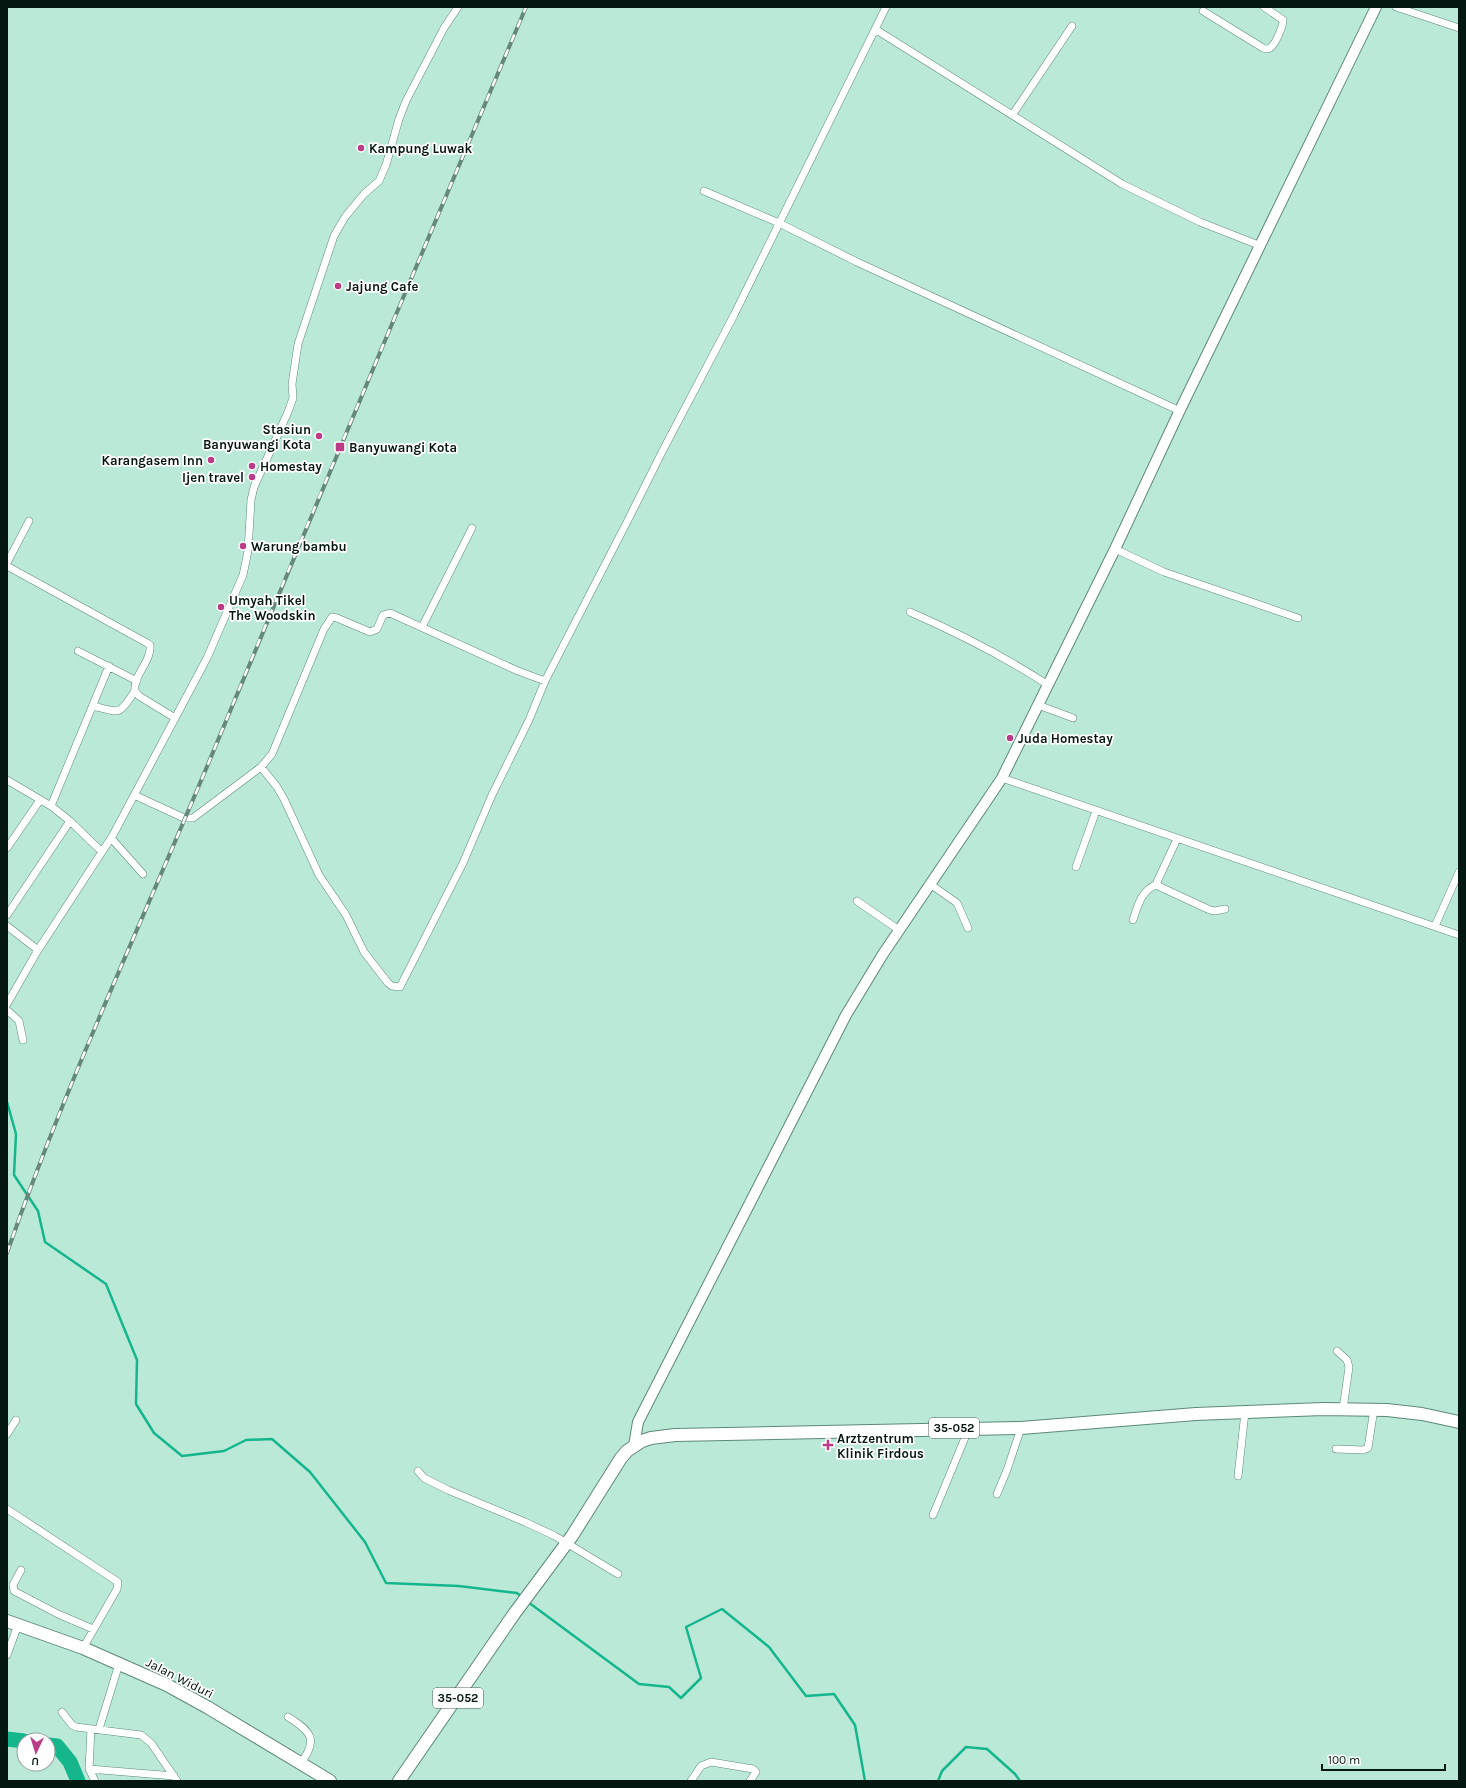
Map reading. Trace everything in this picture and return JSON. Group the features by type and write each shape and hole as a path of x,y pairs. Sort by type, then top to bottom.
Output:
{"main road":[{"name":"35-052","path":"400,1781 514,1614 567,1544 616,1465 627,1451 651,1438 674,1435 1021,1428 1196,1414 1343,1409 1374,1409 1422,1414 1459,1422"},
{"name":"Jalan Widuri","path":"13,1623 85,1645 119,1664 174,1688 302,1761 330,1781"}],"street":[{"path":"7,1004 38,950 111,838 207,658 243,576 248,551 251,500 254,486 293,398 292,384 298,344 334,236 345,217 364,194 379,181 386,165 399,119 406,101 444,28 458,7"},
{"path":"261,767 277,787 284,799 319,875 346,915 364,952 388,983 392,986 400,986 463,863 545,681 669,438 734,315 886,7"},
{"path":"1203,11 1267,49 1270,48 1283,26 1283,20 1264,7"},
{"path":"634,1446 638,1422 846,1015 899,930 1002,778 1115,550 1180,411 1376,7"},
{"path":"1396,7 1459,28"},
{"path":"1013,114 1072,26"},
{"path":"875,29 930,65 1013,114 1058,145 1122,184 1200,222 1261,246"},
{"path":"704,191 779,223 856,262 1180,411"},
{"path":"7,563 29,521"},
{"path":"422,627 472,528"},
{"path":"1115,550 1164,572 1298,618"},
{"path":"7,566 150,645 150,652 137,681 135,691 122,709 118,711 93,706"},
{"path":"910,612 958,633 1013,662 1048,685"},
{"path":"134,795 184,818 193,818 261,767 272,754 324,628 330,618 337,618 364,630 373,632 377,629 384,615 390,613 518,672 545,681"},
{"path":"78,652 137,681"},
{"path":"51,806 109,666"},
{"path":"135,691 139,696 175,718"},
{"path":"1038,705 1073,718"},
{"path":"1002,778 1459,935"},
{"path":"8,783 51,806 70,821 102,852"},
{"path":"7,848 40,800"},
{"path":"1076,867 1096,811"},
{"path":"7,914 70,821"},
{"path":"111,838 143,874"},
{"path":"1133,920 1144,892 1148,888 1157,884 1177,839"},
{"path":"1435,926 1459,872"},
{"path":"930,884 957,903 968,928"},
{"path":"1157,884 1160,888 1210,910 1225,909"},
{"path":"857,901 899,930"},
{"path":"7,926 38,950"},
{"path":"7,1010 19,1021 23,1040"},
{"path":"1337,1351 1347,1360 1349,1367 1343,1409"},
{"path":"1336,1449 1363,1450 1368,1448 1374,1409"},
{"path":"1238,1476 1245,1412"},
{"path":"7,1434 16,1420"},
{"path":"933,1515 969,1428"},
{"path":"997,1494 1021,1428"},
{"path":"418,1471 421,1476 427,1479 498,1512 525,1522 567,1544 618,1574"},
{"path":"7,1509 118,1582 117,1588 85,1645"},
{"path":"21,1570 13,1584 14,1591 92,1631"},
{"path":"7,1655 13,1623"},
{"path":"95,1781 89,1769 95,1729 119,1664"},
{"path":"62,1712 72,1725 136,1733 146,1738 176,1779"},
{"path":"288,1716 308,1732 311,1745 302,1761"},
{"path":"691,1781 701,1766 711,1762 753,1769 756,1772 750,1781"},
{"path":"89,1769 176,1779"}],"waterway":[{"path":"7,1102 16,1134 14,1175 38,1211 45,1242 106,1284 137,1360 136,1404 154,1433 182,1456 224,1451 246,1440 272,1439 310,1472 365,1542 386,1583 459,1586 517,1593 523,1598"},
{"path":"528,1602 639,1684 669,1687 681,1698 701,1678 686,1627 722,1609 769,1647 806,1696 834,1694 855,1725 865,1781"},
{"path":"7,1739 16,1740"},
{"path":"56,1746 70,1762 78,1781"},
{"path":"938,1781 942,1771 966,1747 987,1749 1015,1774 1020,1781"}],"railway":[{"path":"7,1253 30,1188 81,1061 526,7"}],"place":[{"name":"Kampung Luwak","path":"361,148"},
{"name":"Jajung Cafe","path":"338,286"},
{"name":"Stasiun Banyuwangi Kota","path":"319,436"},
{"name":"Banyuwangi Kota","path":"340,447"},
{"name":"Karangasem Inn","path":"211,460"},
{"name":"Homestay","path":"252,466"},
{"name":"Ijen travel","path":"252,477"},
{"name":"Warung bambu","path":"243,546"},
{"name":"Umyah Tikel The Woodskin","path":"221,607"},
{"name":"Juda Homestay","path":"1010,738"},
{"name":"Arztzentrum Klinik Firdous","path":"828,1445"}]}
